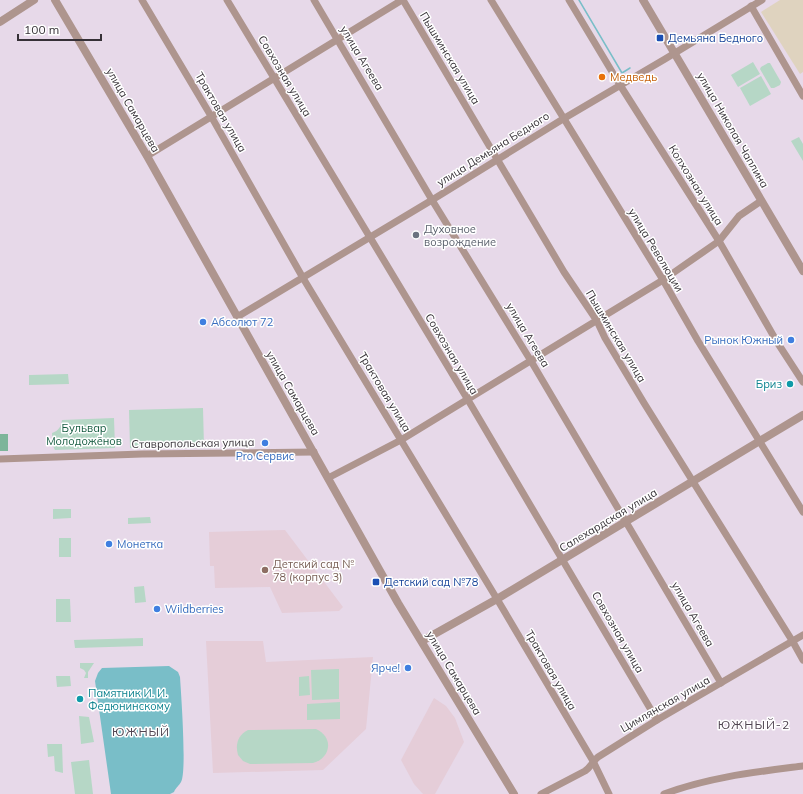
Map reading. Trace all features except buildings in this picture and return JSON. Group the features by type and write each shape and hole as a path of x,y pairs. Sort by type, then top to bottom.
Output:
{"street":[{"path":"0,22 34,0"},
{"name":"улица Самарцева","path":"55,0 147,156 398,603 514,794"},
{"name":"Трактовая улица","path":"142,0 211,116 303,278 593,761 609,794"},
{"name":"Совхозная улица","path":"226,0 563,560 657,720"},
{"name":"улица Агеева","path":"314,0 432,200 531,361 627,522 721,684"},
{"path":"147,156 402,0"},
{"name":"Пышминская улица","path":"402,0 564,272 597,320 605,338 632,384 803,660"},
{"name":"улица Революции","path":"491,0 803,512"},
{"name":"Колхозная улица","path":"569,0 620,85 719,241 777,342 803,382"},
{"name":"улица Николая Чаплина","path":"643,0 803,271"},
{"name":"улица Демьяна Бедного","path":"237,317 762,0"},
{"path":"751,6 803,96"},
{"path":"328,478 401,440 663,280 719,241 739,216 761,201"},
{"name":"Салехардская улица","path":"422,641 563,560 803,415"},
{"name":"Ставропольская улица","path":"0,459 142,454 314,452"},
{"name":"Цимлянская улица","path":"541,794 591,767 593,761 604,752 803,635"},
{"path":"664,794 682,787 733,775 803,766"}],"shaded area":[{"path":"780,0 803,0 803,72 800,74 761,12"},
{"name":"Детский сад № 78 (корпус 3)","path":"285,530 343,607 339,611 282,613 270,587 215,588 214,566 210,566 209,532"},
{"path":"206,641 263,641 266,662 373,657 366,729 323,770 213,773"},
{"path":"434,698 446,706 455,718 464,742 435,794 423,794 414,784 401,760"}],"green space":[{"path":"753,62 760,74 738,87 731,75"},
{"path":"770,63 781,82 780,85 774,88 771,88 760,69"},
{"path":"761,76 771,94 750,106 740,88"},
{"path":"799,137 803,144 803,161 791,141"},
{"path":"68,374 69,384 29,385 29,375"},
{"path":"203,408 204,447 130,448 129,410"},
{"name":"Бульвар Молодожёнов","path":"114,418 115,448 55,450 53,446 52,433 59,428 62,420"},
{"path":"0,434 8,434 8,451 0,451"},
{"path":"53,509 71,509 71,518 53,519"},
{"path":"150,517 151,523 128,524 128,518"},
{"path":"59,538 71,538 71,557 59,557"},
{"path":"144,586 146,602 135,603 134,587"},
{"path":"56,599 70,599 71,622 56,622"},
{"path":"143,638 143,646 75,648 74,640"},
{"path":"80,663 94,663 88,672 88,678 84,678 86,673 80,668"},
{"path":"339,669 339,699 312,700 311,670"},
{"path":"56,676 70,676 71,686 57,687"},
{"path":"309,676 310,695 299,696 299,677"},
{"path":"340,702 340,719 307,720 307,704"},
{"path":"79,716 89,717 94,742 81,744"},
{"path":"316,729 326,737 328,747 324,757 313,763 250,764 243,761 238,755 238,740 242,734 248,730"},
{"path":"47,744 62,744 63,773 55,771 54,756 48,757"},
{"path":"89,760 93,794 75,794 71,762"}],"water":[{"path":"169,666 178,672 180,677 184,749 183,775 181,782 174,792 170,794 111,794 95,681 98,673 102,668"}],"waterway":[{"path":"579,0 622,73 630,68"}],"place":[{"name":"Демьяна Бедного","path":"660,38"},
{"name":"Медведь","path":"602,77"},
{"name":"Духовное возрождение","path":"416,235"},
{"name":"Абсолют 72","path":"203,322"},
{"name":"Рынок Южный","path":"791,340"},
{"name":"Бриз","path":"790,384"},
{"name":"Pro Сервис","path":"265,443"},
{"name":"Монетка","path":"109,544"},
{"name":"Детский сад № 78 (корпус 3)","path":"265,570"},
{"name":"Детский сад №78","path":"376,582"},
{"name":"Wildberries","path":"157,609"},
{"name":"Ярче!","path":"408,668"},
{"name":"Памятник И. И. Федюнинскому","path":"80,699"}],"district":[{"name":"ЮЖНЫЙ-2","path":"754,725"},
{"name":"ЮЖНЫЙ","path":"141,732"}]}
